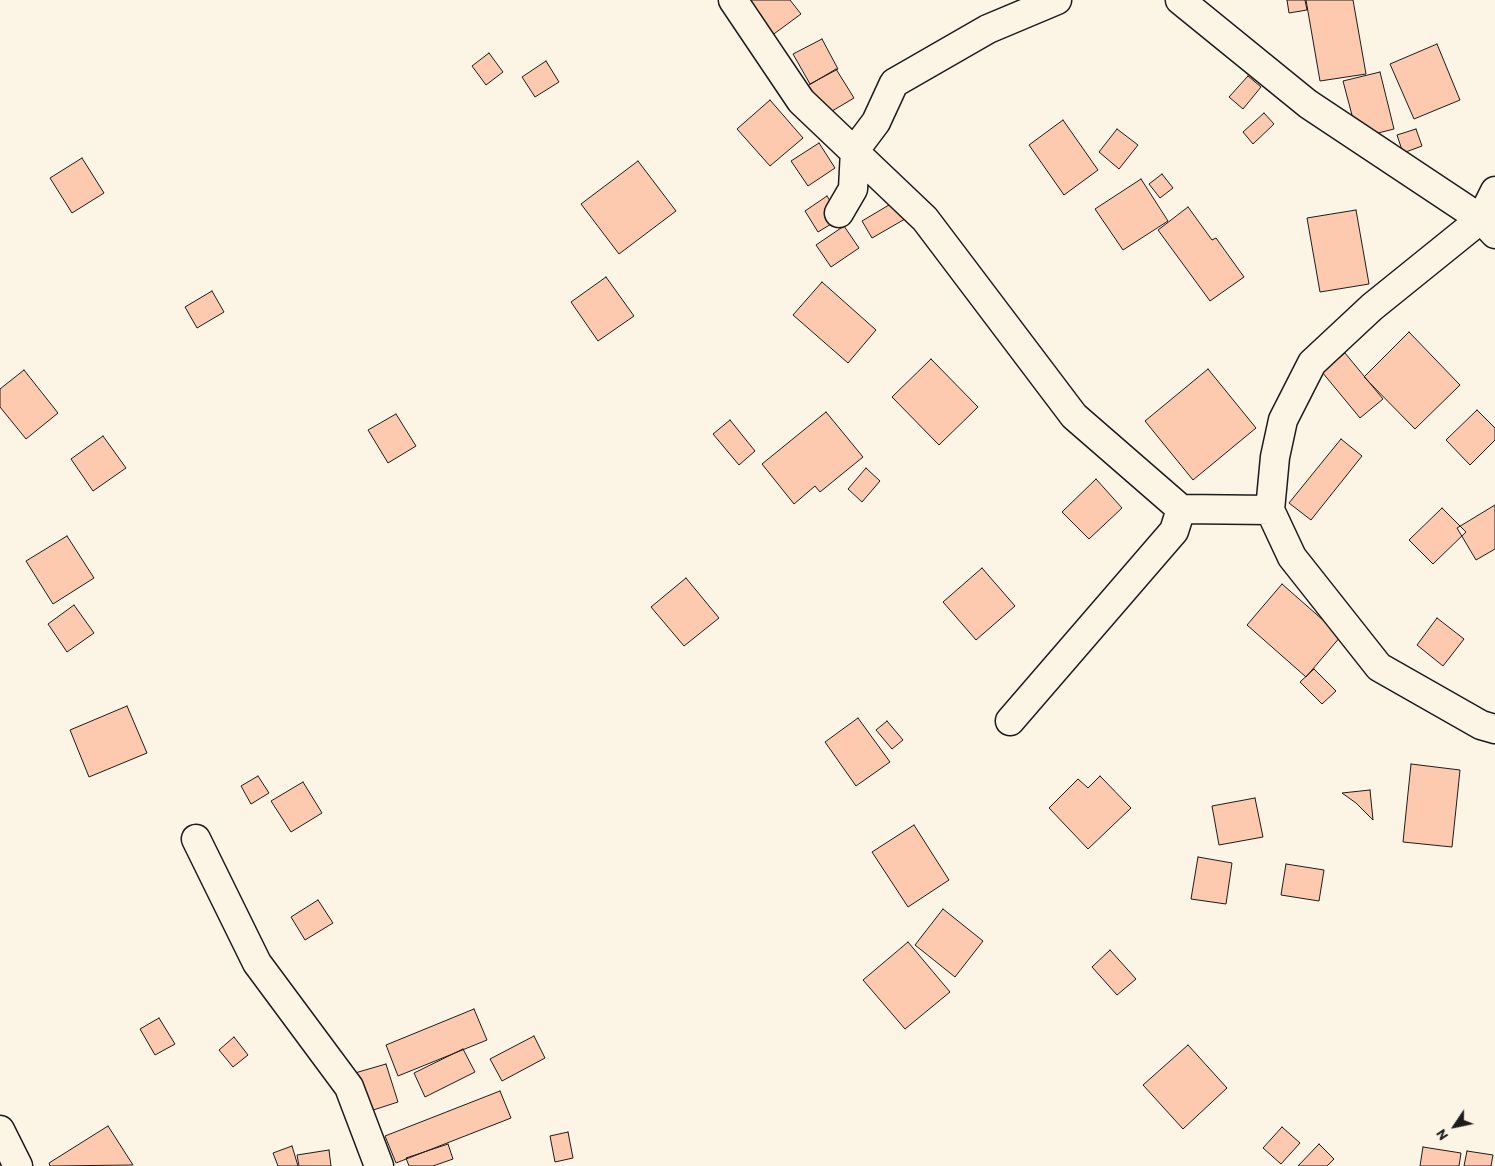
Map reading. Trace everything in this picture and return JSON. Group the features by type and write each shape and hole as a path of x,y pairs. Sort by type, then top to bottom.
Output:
{"street":[{"path":"734,0 801,101 855,150 925,220 1074,416 1181,509 1270,510"},
{"path":"839,213 853,189 855,150 876,122 894,83 988,29 1058,0"},
{"path":"1180,0 1308,104 1488,226"},
{"path":"1495,191 1488,226 1372,307 1312,363 1283,420 1275,457 1270,510 1292,558 1378,667 1481,725 1495,729"},
{"path":"1010,721 1174,531 1181,509"},
{"path":"196,839 258,963 349,1087 378,1166"},
{"path":"0,1130 18,1166"}],"building":[{"path":"740,0 790,0 801,14 767,39"},
{"path":"1287,0 1305,0 1307,10 1289,13"},
{"path":"1306,0 1353,0 1366,74 1320,81"},
{"path":"822,39 838,69 810,84 793,54"},
{"path":"1437,44 1460,100 1414,119 1390,64"},
{"path":"489,53 503,72 486,85 472,66"},
{"path":"546,61 559,82 535,97 522,77"},
{"path":"836,69 854,98 822,117 804,88"},
{"path":"1380,72 1394,129 1358,138 1343,81"},
{"path":"1248,76 1261,87 1243,109 1229,97"},
{"path":"770,100 803,138 770,166 737,129"},
{"path":"1264,113 1274,124 1253,144 1243,132"},
{"path":"1063,120 1098,170 1064,195 1029,145"},
{"path":"1117,129 1138,145 1119,169 1099,152"},
{"path":"1416,129 1422,146 1403,153 1397,135"},
{"path":"819,143 835,168 808,186 791,161"},
{"path":"82,158 104,193 72,213 50,178"},
{"path":"638,161 676,211 619,254 581,204"},
{"path":"1162,174 1173,188 1160,198 1149,184"},
{"path":"1141,179 1168,221 1123,250 1095,209"},
{"path":"827,196 841,218 818,232 805,211"},
{"path":"894,202 905,219 872,238 862,221"},
{"path":"1188,207 1212,240 1216,238 1244,277 1210,301 1158,230"},
{"path":"1356,210 1369,284 1320,292 1307,218"},
{"path":"844,226 859,248 831,267 816,245"},
{"path":"606,277 634,316 598,341 571,302"},
{"path":"822,282 876,330 848,363 793,315"},
{"path":"212,291 224,312 197,328 185,307"},
{"path":"1409,332 1460,385 1415,429 1364,377"},
{"path":"1345,353 1383,399 1360,418 1322,372"},
{"path":"931,359 978,407 939,445 892,397"},
{"path":"1208,369 1256,428 1193,480 1145,421"},
{"path":"24,370 58,413 26,439 0,407 0,389"},
{"path":"1477,410 1495,428 1495,440 1470,465 1446,440"},
{"path":"826,412 863,457 820,492 815,486 794,504 762,464"},
{"path":"396,414 416,446 388,463 368,430"},
{"path":"730,420 755,451 739,465 713,434"},
{"path":"103,436 126,468 93,491 71,459"},
{"path":"1341,439 1362,456 1311,520 1289,503"},
{"path":"866,468 880,481 862,502 848,489"},
{"path":"1096,479 1122,508 1089,539 1062,512"},
{"path":"1495,505 1495,549 1476,560 1457,528"},
{"path":"1442,508 1466,532 1433,564 1409,540"},
{"path":"67,536 94,578 53,604 26,561"},
{"path":"982,568 1015,606 976,640 943,602"},
{"path":"686,578 719,618 684,646 651,607"},
{"path":"1282,584 1341,636 1306,677 1247,625"},
{"path":"74,605 94,633 67,652 48,624"},
{"path":"1437,618 1464,639 1443,666 1417,645"},
{"path":"1314,669 1336,691 1322,704 1300,682"},
{"path":"127,706 147,753 89,777 70,730"},
{"path":"858,718 890,762 856,786 825,742"},
{"path":"887,721 903,740 892,749 876,730"},
{"path":"1411,764 1460,770 1452,847 1403,842"},
{"path":"258,776 269,793 251,804 241,786"},
{"path":"1100,776 1131,808 1088,849 1049,808 1078,779 1088,788"},
{"path":"303,782 322,813 291,832 271,801"},
{"path":"1370,790 1373,820 1356,803 1342,793"},
{"path":"1255,798 1263,837 1219,845 1212,806"},
{"path":"914,825 949,880 908,907 872,852"},
{"path":"1198,857 1232,863 1226,904 1191,899"},
{"path":"1286,864 1324,870 1319,901 1281,895"},
{"path":"318,900 333,923 305,940 291,917"},
{"path":"943,909 983,941 955,977 915,945"},
{"path":"908,942 950,992 905,1029 863,980"},
{"path":"1110,950 1136,979 1117,995 1092,967"},
{"path":"474,1009 487,1040 398,1076 386,1045"},
{"path":"159,1018 175,1044 155,1055 140,1029"},
{"path":"534,1036 545,1058 502,1081 490,1059"},
{"path":"234,1037 248,1055 233,1067 219,1050"},
{"path":"1188,1045 1227,1088 1183,1129 1143,1085"},
{"path":"463,1049 475,1072 425,1097 414,1073"},
{"path":"386,1064 398,1102 367,1112 355,1073"},
{"path":"500,1091 511,1118 396,1163 385,1136"},
{"path":"108,1126 133,1165 50,1166 49,1163"},
{"path":"1282,1127 1300,1143 1281,1164 1263,1148"},
{"path":"568,1132 573,1158 555,1162 550,1136"},
{"path":"448,1144 453,1159 433,1166 409,1166 406,1158"},
{"path":"1319,1144 1334,1159 1327,1166 1298,1166"},
{"path":"292,1146 298,1166 278,1166 273,1153"},
{"path":"1423,1147 1461,1153 1459,1166 1420,1166"},
{"path":"329,1150 331,1166 299,1166 297,1155"},
{"path":"1467,1151 1493,1155 1491,1166 1464,1166"}]}
